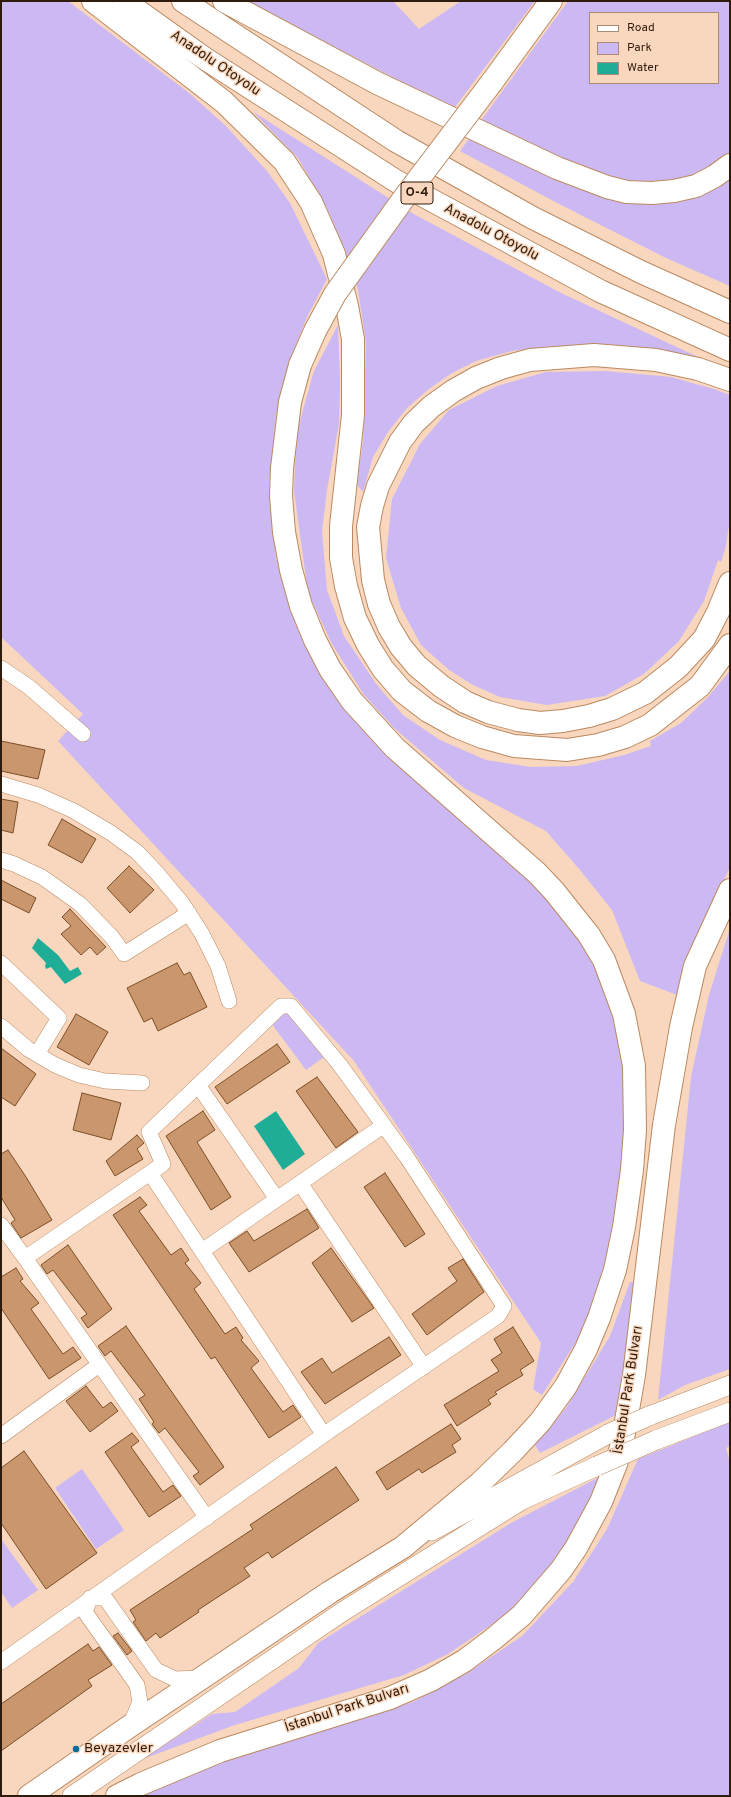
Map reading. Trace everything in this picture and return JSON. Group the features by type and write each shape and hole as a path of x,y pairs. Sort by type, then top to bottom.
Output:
{"highway":[{"path":"93,1 224,102 284,161 311,202 334,254 348,306 353,339 353,415 341,526 340,558 355,618 368,645 384,669 402,691 428,711 454,726 482,738 514,746 567,750 598,745 625,737 650,724 675,707 700,686 730,645"},
{"name":"Anadolu Otoyolu","path":"124,1 204,58 396,181 600,291 730,350"},
{"name":"O-4","path":"183,1 396,141 533,218 641,272 730,312"},
{"path":"224,1 379,84 557,168 607,187 627,192 652,193 674,191 696,186 715,176 730,165"},
{"path":"29,1796 130,1726 330,1592 403,1547 480,1483 540,1422 566,1386 586,1349 599,1318 615,1270 624,1227 636,1130 634,1066 624,1014 604,960 589,935 569,908 537,873 395,748 352,701 330,669 315,640 301,606 291,570 284,532 281,496 282,468 290,402 300,365 335,294 404,198 551,1"},
{"path":"730,380 698,369 656,360 594,355 530,360 501,368 476,378 452,391 414,422 400,442 378,486 368,527 372,580 389,627 401,647 418,666 441,686 465,702 488,712 518,720 540,723 563,721 589,716 612,709 645,693 678,667 704,639 718,612 730,583"},
{"name":"İstanbul Park Bulvarı","path":"117,1796 141,1784 220,1751 390,1698 431,1680 464,1661 492,1640 522,1614 561,1570 590,1524 601,1502 622,1444 634,1375 664,1125 681,1027 695,966 730,890"}],"main road":[{"name":"İstanbul Park Bulvarı","path":"403,1547 608,1434 649,1416 730,1385"},
{"name":"İstanbul Park Bulvarı","path":"72,1796 349,1608 522,1500 656,1440 730,1412"}],"street":[{"path":"3,673 29,687 83,734"},
{"path":"1,784 38,795 74,811 111,833 137,852 157,873 189,913 202,934 218,966 229,1000"},
{"path":"1,860 14,864 42,877 80,904 112,937 124,954 189,913"},
{"path":"1,963 59,1018 37,1054"},
{"path":"1,1662 90,1598 498,1316 504,1306 406,1156 384,1125 340,1065 291,1006 281,1006 149,1132 163,1164 25,1258"},
{"path":"1,1026 37,1054 55,1065 79,1075 105,1081 142,1083"},
{"path":"198,1085 277,1199"},
{"path":"202,1251 384,1125"},
{"path":"150,1173 324,1436"},
{"path":"300,1183 424,1367"},
{"path":"1,1225 207,1518"},
{"path":"1,1436 99,1365"},
{"path":"90,1598 105,1598 156,1670 175,1679 202,1678"},
{"path":"90,1598 85,1612 137,1685 140,1702 130,1726"}],"green space":[{"path":"1,1 68,1 189,93 225,125 267,171 290,203 327,279 307,317 288,365 276,415 269,484 276,558 294,615 305,639 553,900 585,943 618,1020 624,1063 626,1140 606,1275 578,1339 542,1395 533,1389 541,1343 354,1061 58,741 83,714 1,637"},
{"path":"247,1 393,1 419,29 461,1 535,1 455,107 396,79"},
{"path":"568,1 730,1 730,152 719,163 688,182 640,186 611,181 480,122"},
{"path":"252,111 412,213 559,292 711,363 657,349 604,344 544,347 512,351 476,361 452,373 429,389 407,408 388,432 373,457 363,492 357,485 363,441 366,343 358,290 344,248 327,208 298,158"},
{"path":"471,136 594,191 730,177 730,286 666,258 559,204 460,151"},
{"path":"338,325 340,383 339,424 327,490 322,531 327,590 344,636 377,685 403,715 440,740 486,760 531,767 577,766 624,755 651,746 650,741 681,723 707,698 730,671 730,867 707,917 677,995 640,981 612,910 546,831 464,788 394,728 364,695 332,644 308,593 294,491 296,435 314,371"},
{"path":"606,371 671,377 730,395 730,518 726,546 721,562 718,560 704,601 679,641 644,674 605,696 547,705 500,697 473,685 449,670 421,645 401,608 386,558 392,499 420,444 449,410 497,386 546,372"},
{"path":"730,928 730,1369 685,1385 658,1400 691,1077 709,995"},
{"path":"291,1009 327,1055 306,1070 271,1023"},
{"path":"630,1282 640,1282 618,1414 540,1453 535,1445 566,1408 610,1336"},
{"path":"730,1422 730,1446 726,1448 730,1463 730,1796 143,1796 196,1768 413,1702 466,1674 522,1636 573,1582 607,1529 638,1459"},
{"path":"82,1469 124,1530 96,1549 55,1488"},
{"path":"603,1475 581,1522 550,1566 506,1615 448,1654 404,1675 235,1725 143,1759 212,1714 235,1712 299,1668 318,1643 511,1523"},
{"path":"1,1539 38,1590 12,1608 1,1592"}],"water":[{"path":"38,938 58,955 70,971 78,967 82,974 65,984 51,967 46,969 46,963 32,948"},
{"path":"276,1111 305,1154 283,1170 254,1126"}],"building":[{"path":"1,741 45,750 38,779 1,771"},
{"path":"1,799 18,802 13,833 1,830"},
{"path":"62,819 96,839 82,863 48,845"},
{"path":"129,866 154,890 130,913 107,888"},
{"path":"1,880 36,898 29,913 1,899"},
{"path":"70,909 106,947 97,955 90,947 81,955 61,934 71,926 62,917"},
{"path":"177,963 184,975 190,972 207,1007 158,1031 152,1018 144,1022 127,988"},
{"path":"76,1014 108,1032 89,1065 57,1047"},
{"path":"277,1044 290,1062 227,1104 215,1087"},
{"path":"1,1048 36,1074 15,1106 1,1097"},
{"path":"317,1077 358,1132 336,1148 296,1091"},
{"path":"82,1093 121,1103 111,1140 73,1130"},
{"path":"203,1111 215,1130 197,1142 231,1197 211,1210 166,1136"},
{"path":"137,1135 144,1143 137,1149 143,1159 115,1176 106,1161"},
{"path":"8,1150 52,1220 21,1238 11,1223 15,1220 1,1197 1,1154"},
{"path":"385,1173 425,1234 405,1247 364,1187"},
{"path":"140,1197 147,1205 139,1211 171,1255 181,1248 189,1260 185,1263 201,1283 194,1289 225,1334 236,1327 243,1338 241,1340 259,1361 251,1368 283,1412 293,1405 301,1417 269,1438 215,1357 211,1359 113,1215"},
{"path":"307,1209 319,1228 249,1272 229,1243 247,1231 254,1241"},
{"path":"68,1245 112,1309 88,1328 81,1318 87,1314 53,1270 47,1274 41,1265"},
{"path":"331,1248 374,1308 352,1322 312,1263"},
{"path":"463,1259 484,1292 427,1335 412,1314 457,1281 448,1268"},
{"path":"16,1268 23,1279 20,1281 39,1303 31,1309 63,1354 73,1347 81,1358 49,1379 1,1308 1,1277"},
{"path":"126,1326 224,1467 200,1485 193,1476 199,1472 165,1428 159,1433 152,1424 154,1422 139,1399 145,1395 111,1351 105,1356 98,1346"},
{"path":"513,1327 534,1361 520,1370 523,1375 495,1392 497,1394 488,1400 491,1404 457,1426 444,1405 499,1371 491,1360 502,1353 494,1339"},
{"path":"389,1337 401,1355 325,1404 301,1372 322,1358 332,1373"},
{"path":"86,1386 103,1408 111,1402 118,1411 90,1432 66,1401"},
{"path":"451,1424 461,1439 452,1445 456,1452 422,1473 419,1469 387,1490 376,1472"},
{"path":"132,1433 139,1441 131,1447 163,1492 173,1485 181,1496 149,1517 105,1452"},
{"path":"24,1451 97,1553 46,1589 1,1523 1,1468"},
{"path":"336,1467 359,1500 272,1558 268,1552 244,1568 250,1576 198,1610 199,1612 160,1638 156,1633 146,1641 133,1622 136,1620 130,1610 253,1529 250,1525"},
{"path":"118,1633 132,1651 127,1655 113,1636"},
{"path":"88,1644 93,1651 99,1647 112,1665 88,1680 92,1686 1,1751 1,1704"}],"place":[{"name":"Beyazevler","path":"76,1749"}]}
